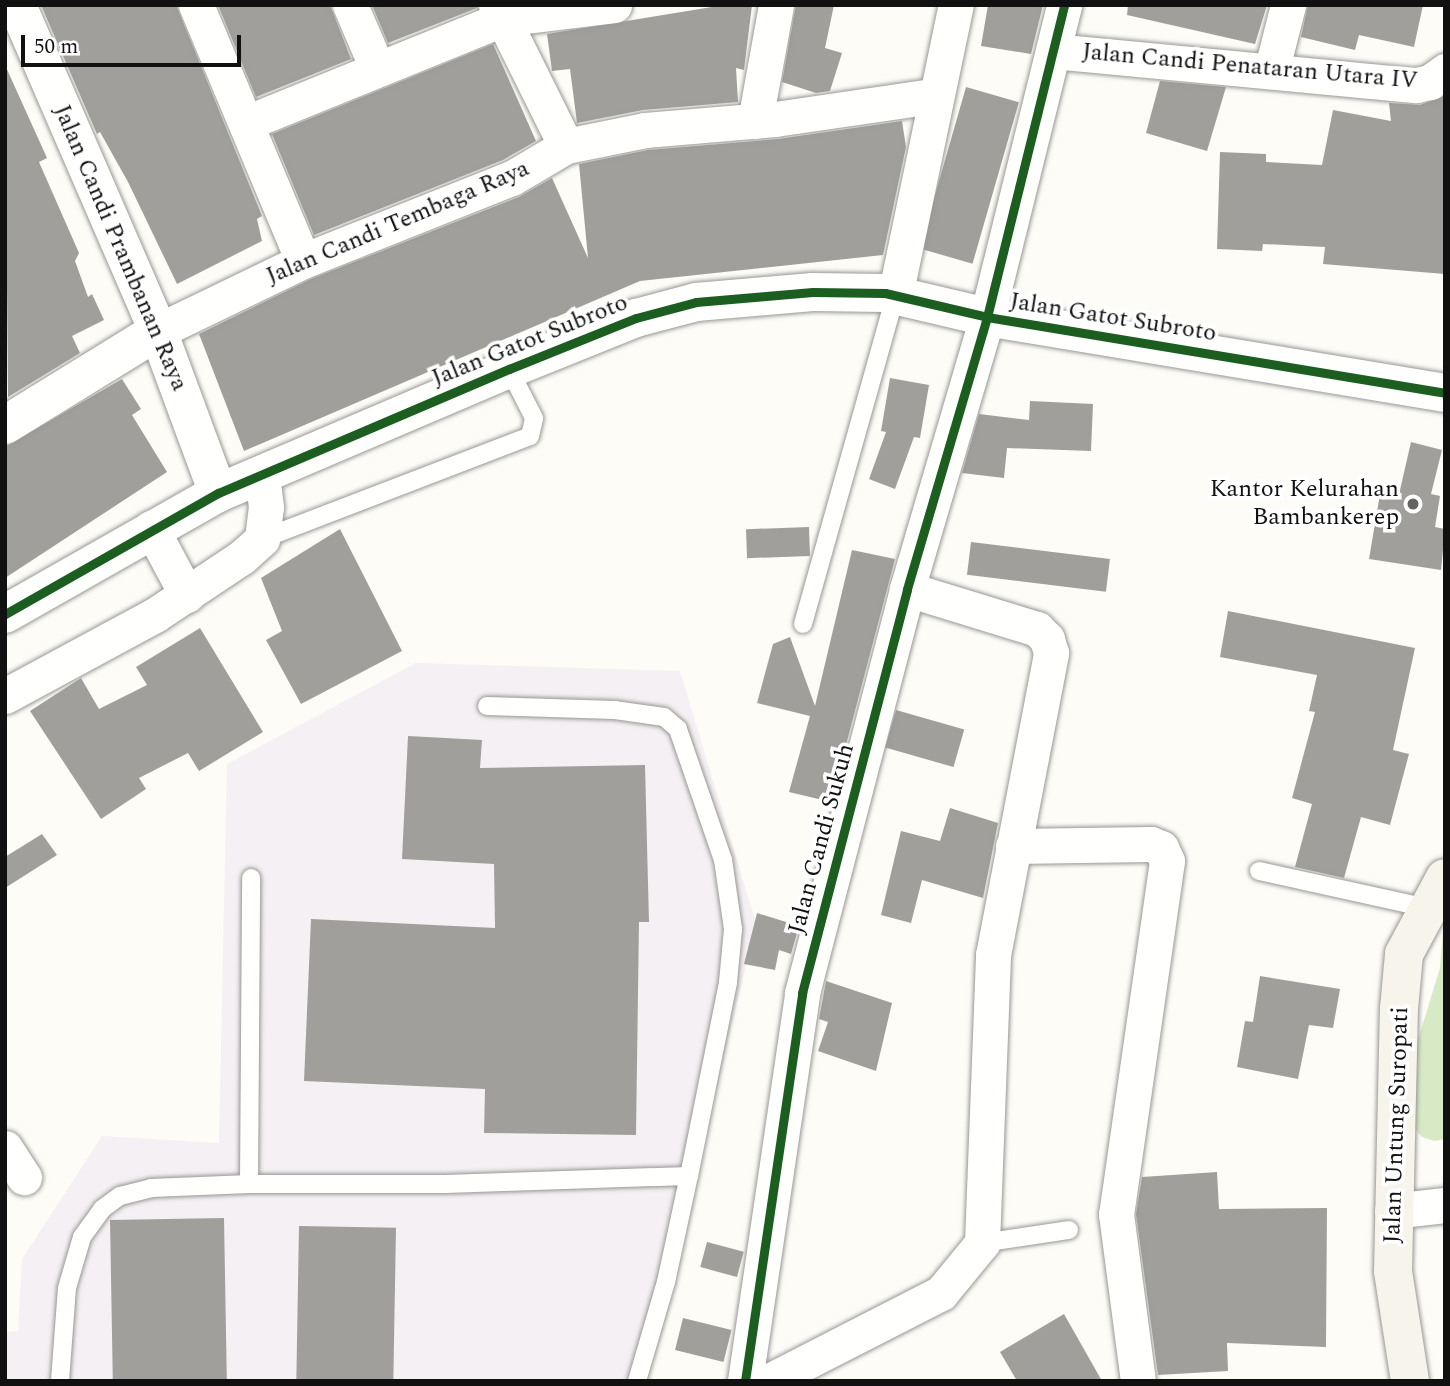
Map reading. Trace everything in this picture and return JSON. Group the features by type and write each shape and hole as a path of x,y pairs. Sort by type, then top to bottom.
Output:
{"main road":[{"name":"Jalan Untung Suropati","path":"1403,1379 1393,1270 1392,1211 1405,954 1436,893"}],"street":[{"name":"Jalan Candi Prambanan Raya","path":"17,5 158,331 218,493"},
{"path":"196,5 303,261"},
{"path":"350,5 377,68"},
{"path":"246,123 377,68 498,9 614,5"},
{"path":"755,121 776,5"},
{"path":"895,296 933,96 956,5"},
{"name":"Jalan Candi Sukuh","path":"745,1381 802,993 907,589 986,317 1064,5"},
{"path":"1272,68 1288,5"},
{"path":"498,9 566,146"},
{"name":"Jalan Candi Penataran Utara IV","path":"1053,51 1272,68 1416,85 1430,82 1445,71"},
{"name":"Jalan Candi Tembaga Raya","path":"158,331 303,261 512,178 566,146 645,131 755,121 933,96"},
{"name":"Jalan Gatot Subroto","path":"5,614 151,528 218,493 636,318 696,302 813,292 895,296 986,317 1445,393"},
{"path":"7,419 158,331"},
{"path":"5,696 187,595 262,539 266,507 262,474"},
{"path":"151,528 187,595"},
{"path":"769,1381 941,1293 982,1243 993,955 1051,653 1047,639 1037,629 907,589"},
{"path":"1013,846 1151,844 1161,848 1167,861 1116,1214 1138,1381"},
{"path":"5,1148 24,1177"},
{"path":"1392,1211 1445,1205"}],"lane":[{"path":"803,624 895,296"},
{"path":"262,539 530,436 534,418 509,369"},
{"path":"487,706 615,710 664,717 678,729 723,860 733,929 728,982 666,1282 637,1381"},
{"path":"1259,871 1436,893"},
{"path":"249,1184 251,878"},
{"path":"60,1381 67,1288 82,1237 102,1209 120,1196 151,1188 249,1184 445,1184 689,1175"},
{"path":"982,1243 1069,1230"}],"shaded area":[{"path":"416,663 680,671 756,923 647,1381 5,1381 5,1332 18,1331 22,1259 102,1136 219,1143 227,764"}],"green space":[{"path":"1445,901 1445,1139 1435,1141 1422,1137 1412,1125 1414,1053 1440,968"}],"building":[{"path":"41,5 176,5 262,216 257,219 262,241 177,284 128,182 100,132 97,134"},
{"path":"218,5 330,5 351,59 256,97"},
{"path":"372,5 476,5 477,8 388,43"},
{"path":"724,5 752,5 744,70 736,68 738,102 643,110 577,123 570,69 552,71 547,34"},
{"path":"796,5 834,5 825,48 842,53 830,91 816,93 782,82"},
{"path":"988,5 1043,5 1031,54 981,46"},
{"path":"1128,5 1267,5 1255,44 1127,15"},
{"path":"1308,5 1423,5 1414,47 1359,35 1355,50 1301,37"},
{"path":"493,44 536,141 503,160 314,235 272,134"},
{"path":"5,65 47,158 39,162 79,253 75,261 88,297 92,294 104,320 72,336 80,353 8,397"},
{"path":"1160,81 1226,87 1207,151 1146,133"},
{"path":"966,87 1019,102 973,264 920,248"},
{"path":"1445,96 1445,274 1323,264 1325,247 1263,244 1262,251 1217,249 1220,152 1266,154 1266,162 1322,165 1333,110 1391,121 1389,103 1420,105"},
{"path":"902,121 906,147 883,255 640,281 244,451 199,334 311,279 519,197 552,178 588,258 579,164 648,150 778,139"},
{"path":"890,378 929,385 920,438 914,437 895,489 869,479 886,432 881,431"},
{"path":"122,379 141,409 132,415 167,472 5,578 5,447"},
{"path":"1030,401 1093,404 1091,451 1007,448 1004,478 962,473 979,414 1029,420"},
{"path":"1411,442 1442,450 1431,494 1440,496 1435,527 1445,529 1441,570 1369,559 1381,488 1400,490"},
{"path":"809,527 810,556 747,558 746,529"},
{"path":"340,529 402,651 301,704 266,640 282,631 261,578"},
{"path":"971,542 1110,559 1106,592 967,575"},
{"path":"852,550 895,559 831,802 789,792 810,716 757,703 773,644 790,637 815,706"},
{"path":"1228,611 1415,648 1393,750 1409,754 1390,825 1361,817 1344,878 1295,867 1312,804 1292,798 1315,712 1309,711 1317,675 1220,657"},
{"path":"200,628 263,732 199,771 188,753 139,778 146,789 101,819 30,711 81,678 99,709 147,685 136,667"},
{"path":"896,710 964,730 953,767 885,747"},
{"path":"408,736 482,740 480,768 645,765 649,922 639,922 636,1135 484,1133 485,1089 304,1081 311,919 495,928 494,864 402,859"},
{"path":"950,808 998,823 983,898 922,880 911,923 881,915 901,831 940,841"},
{"path":"42,834 57,855 5,888 5,857"},
{"path":"757,913 799,926 791,954 779,950 775,970 744,964"},
{"path":"1260,976 1340,989 1333,1028 1309,1025 1298,1079 1237,1067 1245,1021 1253,1022"},
{"path":"826,981 892,1003 876,1071 818,1051 828,1022 819,1019"},
{"path":"1217,1172 1219,1209 1327,1208 1326,1347 1227,1343 1228,1371 1158,1375 1136,1214 1142,1177"},
{"path":"224,1218 227,1381 113,1381 110,1220"},
{"path":"299,1226 396,1228 393,1381 296,1381"},
{"path":"707,1242 744,1252 737,1277 700,1267"},
{"path":"1064,1314 1102,1381 1017,1381 1000,1352"},
{"path":"683,1318 732,1330 724,1362 675,1350"}],"cycle path":[{"path":"745,1381 802,993 907,589 987,317 1064,5"},
{"path":"5,614 218,493 636,318 696,302 813,292 885,293 987,317 1445,393"}],"place":[{"name":"Kantor Kelurahan Bambankerep","path":"1413,504"}]}
